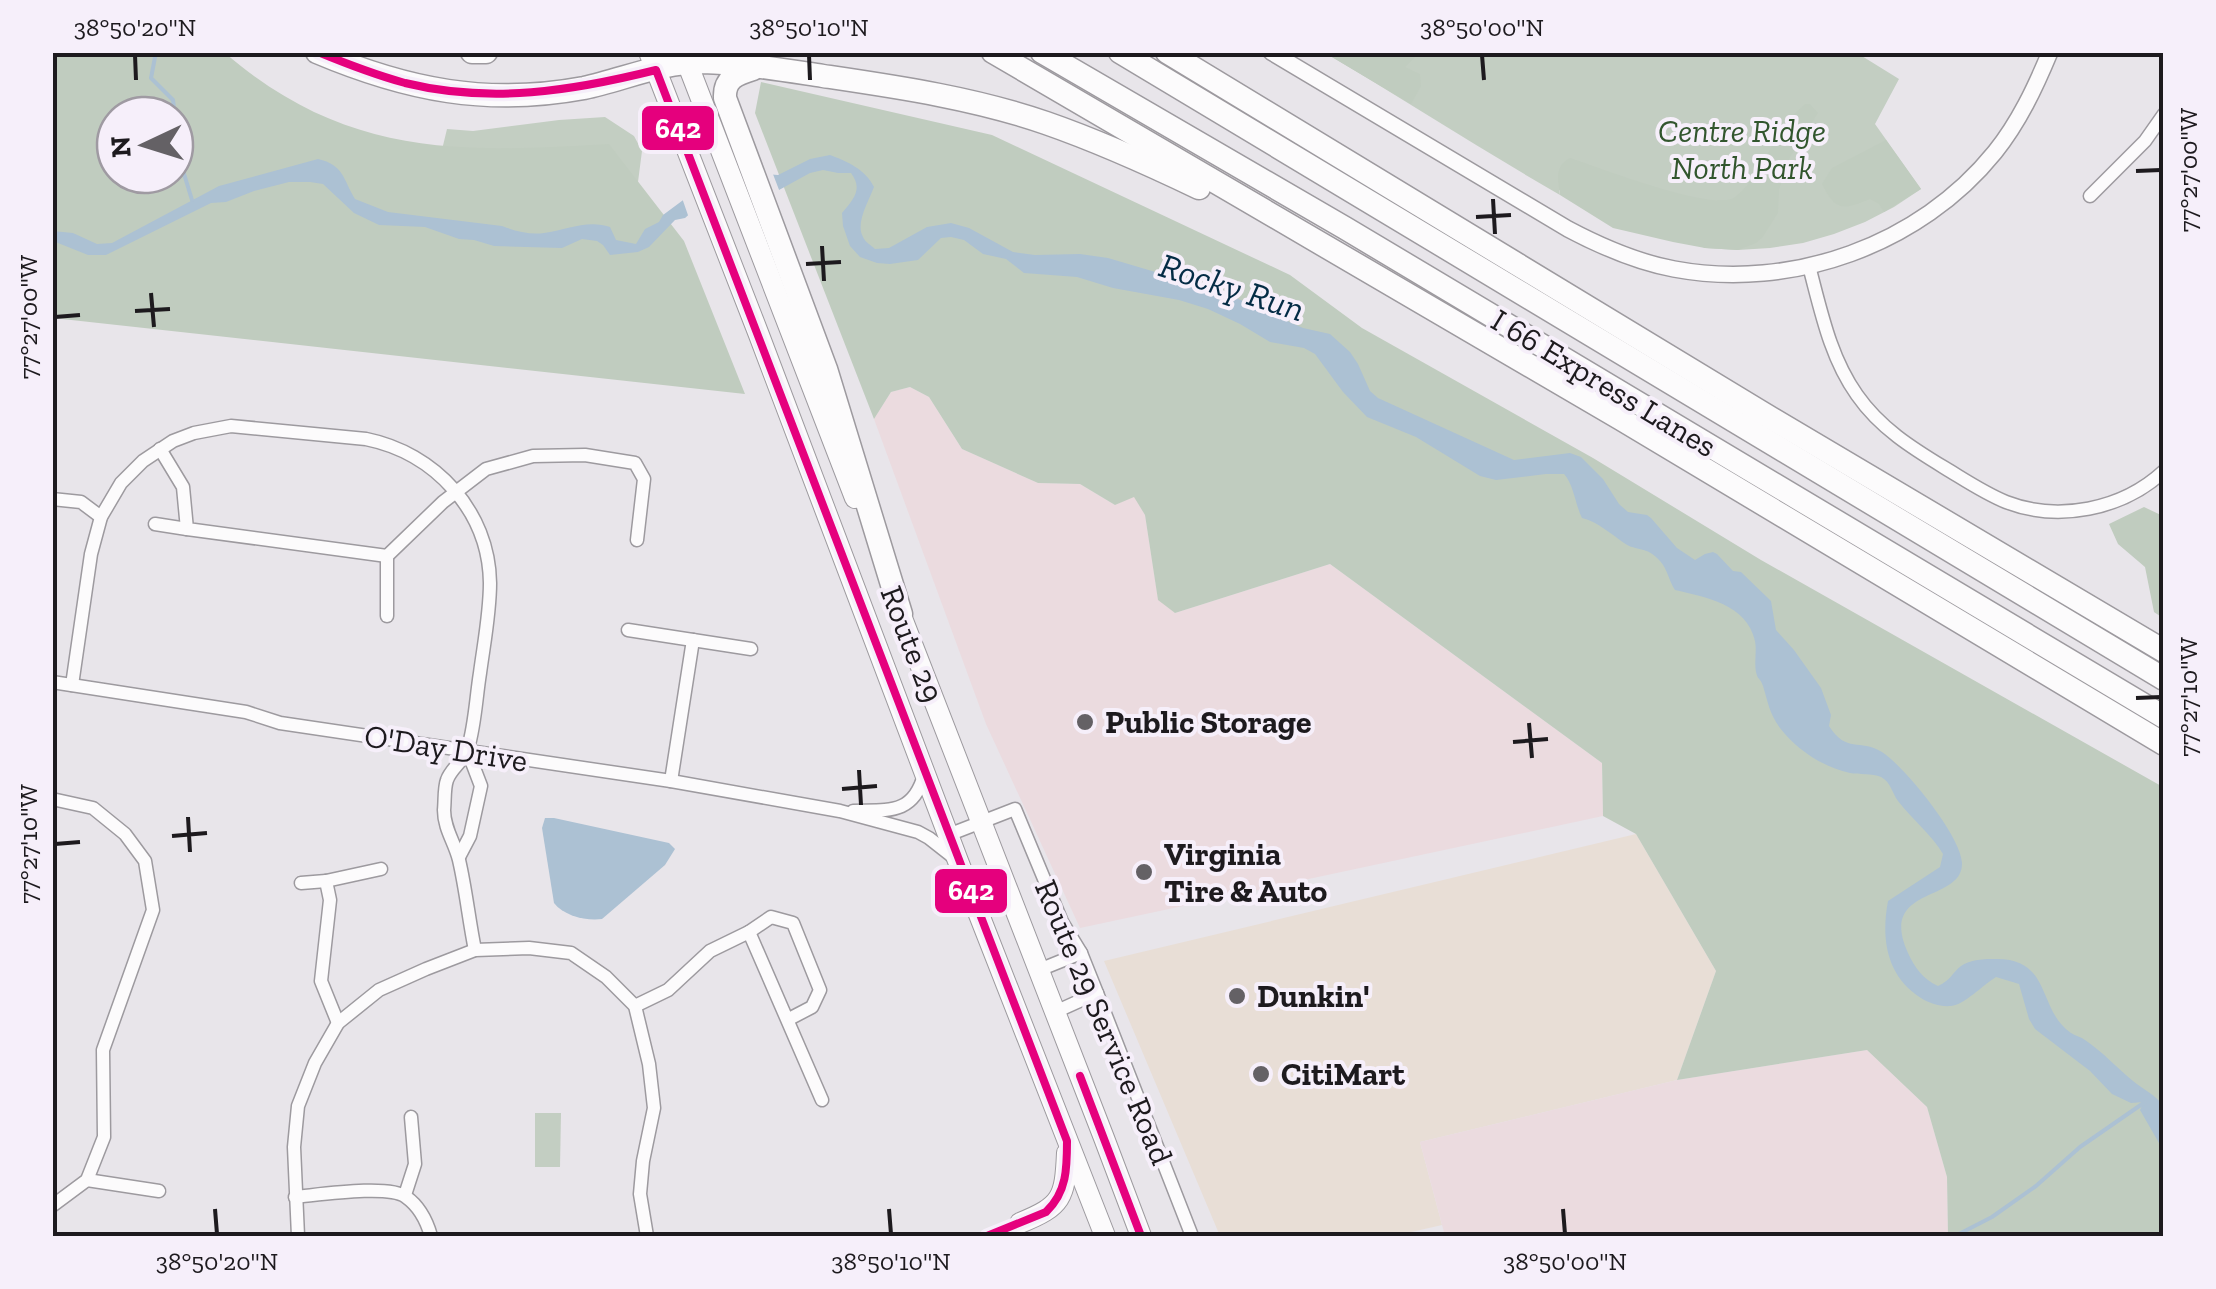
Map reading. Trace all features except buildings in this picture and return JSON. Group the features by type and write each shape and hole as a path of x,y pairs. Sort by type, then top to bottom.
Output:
{"highway":[{"path":"318,52 398,82 481,96 548,94 585,88 652,61 685,58 946,97 1044,122 1134,157 1352,262"},
{"path":"472,52 486,52"},
{"path":"993,52 2164,744"},
{"name":"I 66 Express Lanes","path":"1042,52 1279,189 2164,718"},
{"name":"I 66 Express Lanes","path":"1120,52 2164,679"},
{"path":"1167,52 2164,651"},
{"path":"759,67 734,76 725,88 733,152 768,244 826,369 901,614"}],"main road":[{"path":"685,58 733,152"},
{"name":"Route 29","path":"652,61 1105,1236"},
{"name":"Route 29","path":"901,614 1140,1236"},
{"path":"1020,1224 1046,1212 1060,1198 1066,1180 1068,1141"}],"street":[{"path":"1271,52 1568,229 1649,263 1700,273 1764,273 1809,266 1842,257 1908,227 1957,191 1995,152 2018,119 2050,52"},
{"path":"2090,196 2145,141 2164,114"},
{"path":"1809,266 1837,362 1866,408 1911,448 1992,496 2046,511 2087,509 2136,492 2164,471"},
{"path":"72,685 90,554 101,517 121,483 160,449 194,432 231,426 366,439 412,454 457,492 478,526 490,580 489,613 468,752 447,779 444,814 459,857 474,950"},
{"path":"160,449 183,487 186,530"},
{"path":"387,616 387,556 443,502 486,470 534,456 585,455 635,462 644,479 637,540"},
{"path":"52,499 80,502 101,517"},
{"path":"155,524 387,556"},
{"path":"628,630 751,649"},
{"path":"671,781 693,640"},
{"name":"O'Day Drive","path":"52,682 246,712 280,723 671,781 840,811 918,832 958,861"},
{"path":"459,857 470,836 481,786 468,752"},
{"name":"O'Day Drive","path":"840,811 893,810 910,802 920,791 923,766"},
{"path":"52,800 93,808 125,834 145,861 153,910 103,1050 104,1137 87,1180 52,1206"},
{"name":"Route 29 Service Road","path":"981,822 1015,809 1062,922 1098,994 1192,1236"},
{"path":"948,835 981,822"},
{"path":"301,884 381,869"},
{"path":"326,881 330,900 320,981 338,1023"},
{"path":"636,1006 668,990 710,952 771,916 793,923 820,990 812,1007 789,1019"},
{"path":"749,932 822,1100"},
{"path":"298,1236 294,1147 298,1106 315,1062 338,1023 379,990 474,950 529,948 570,953 606,977 636,1006 650,1064 654,1108 640,1194 648,1236"},
{"path":"1039,970 1080,953"},
{"path":"1055,1012 1098,994"},
{"path":"404,1195 415,1164 411,1117"},
{"path":"87,1180 159,1192"},
{"path":"295,1197 381,1190 404,1195 426,1220 431,1236"}],"shaded area":[{"path":"910,387 929,397 962,449 1038,483 1080,484 1115,505 1134,496 1145,515 1158,599 1175,613 1330,564 1602,763 1603,816 1080,928 986,724 874,419 891,392"},
{"path":"1636,834 1716,971 1677,1080 1420,1142 1442,1225 1394,1236 1220,1236 1104,961"},
{"path":"1867,1050 1927,1107 1947,1177 1948,1236 1445,1236 1420,1142 1677,1080"}],"green space":[{"path":"53,53 225,53 270,87 315,112 360,130 406,141 503,148 609,144 684,241 745,394 53,318"},
{"path":"1325,53 1419,53 1405,67 1420,74 1421,86 1411,104"},
{"name":"Centre Ridge North Park","path":"1857,53 1899,79 1875,124 1921,189 1865,222 1803,243 1738,250 1705,248 1559,190 1560,195 1329,55"},
{"path":"761,82 992,135 1290,275 1362,328 2163,787 2163,1236 1948,1236 1947,1177 1927,1107 1867,1050 1677,1080 1716,971 1636,834 1603,816 1602,763 1330,564 1175,613 1158,600 1145,515 1134,497 1115,505 1080,484 1038,483 962,449 929,397 910,387 891,392 874,419 755,113"},
{"path":"1805,104 1818,113 1790,157 1779,190 1778,213 1762,238 1738,250 1705,248 1613,228 1560,195 1559,169 1570,158 1681,194 1723,200 1735,197 1751,180 1788,120"},
{"path":"605,117 634,136 642,151 635,205 440,158 447,129 473,131"},
{"path":"1886,140 1921,189 1884,212 1870,199 1847,206 1836,204 1822,184 1832,168"},
{"path":"2144,507 2163,516 2163,618 2154,612 2145,567 2118,544 2109,524"},
{"path":"535,1113 561,1113 560,1167 535,1167"}],"water":[{"name":"Rocky Run","path":"830,155 861,171 874,187 861,231 875,249 889,248 927,227 951,223 969,228 1013,252 1108,258 1223,292 1303,328 1330,334 1350,352 1370,391 1378,398 1514,460 1570,453 1581,457 1603,479 1619,504 1628,512 1651,518 1677,548 1695,560 1705,554 1717,554 1771,601 1776,630 1821,688 1831,715 1829,726 1836,735 1848,743 1874,748 1892,760 1930,803 1952,836 1962,863 1959,876 1912,905 1904,916 1901,931 1917,968 1938,986 1972,961 2011,960 2025,966 2035,975 2060,1023 2163,1105 2163,1150 2140,1110 2144,1102 2131,1103 2112,1094 2090,1071 2035,1029 2019,984 1996,977 1962,1002 1947,1006 1921,998 1900,979 1886,942 1888,901 1940,867 1943,854 1884,779 1830,767 1794,743 1780,728 1757,675 1755,641 1743,618 1723,604 1675,590 1655,556 1629,546 1582,518 1564,474 1496,480 1480,476 1416,437 1367,417 1315,354 1304,348 1270,342 1208,309 1179,300 1077,277 1024,273 1006,259 983,254 964,240 951,237 941,238 918,260 890,264 860,257 850,246 842,213 856,194 855,179 851,173 823,170 779,190 760,190 695,209 685,218 675,220 649,247 610,255 597,241 582,239 562,248 494,246 425,227 379,225 354,213 323,184 310,182 289,182 211,203 106,255 88,255 53,241 52,231 73,233 97,244 112,243 219,186 318,159 338,169 355,199 388,212 533,233 602,225 610,227 616,240 636,244 645,229 694,192 750,173 778,175 810,159"},
{"path":"545,818 669,843 675,849 665,865 602,919 582,918 554,903 542,828"}],"pier":[{"path":"749,168 771,169 781,195 747,194 703,210 690,221 681,195 691,187"}],"waterway":[{"path":"156,52 151,78 168,95"},
{"path":"190,195 192,200"},
{"path":"1955,1236 1992,1217 2036,1186 2080,1147 2145,1102"}],"transit line":[{"name":"642","path":"318,52 405,83 469,93 562,89 656,70 1067,1141 1064,1179 1053,1204 1046,1212 987,1236"},
{"name":"642","path":"1080,1076 1141,1236"}],"place":[{"name":"Public Storage","path":"1085,722"},
{"name":"Virginia Tire & Auto","path":"1144,872"},
{"name":"Dunkin'","path":"1237,996"},
{"name":"CitiMart","path":"1261,1074"}]}
